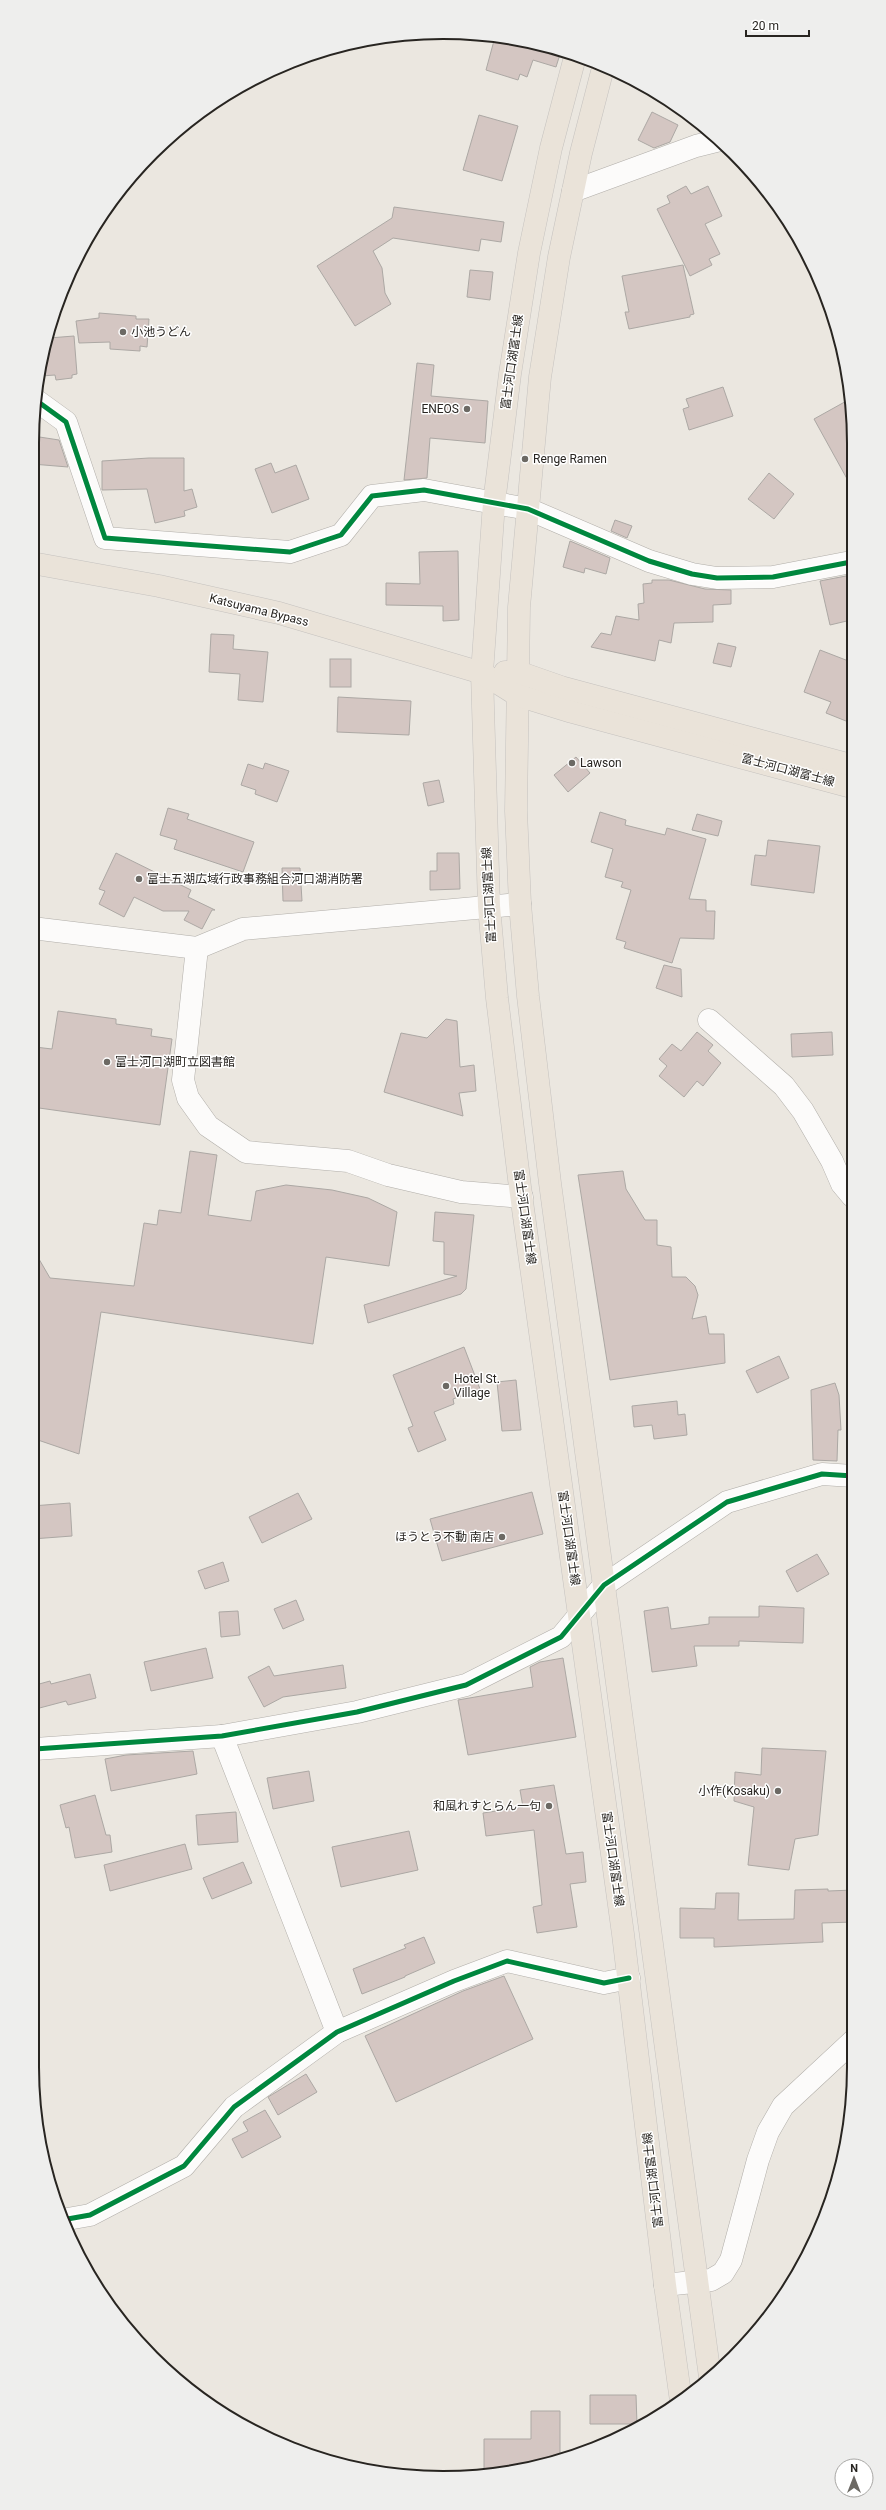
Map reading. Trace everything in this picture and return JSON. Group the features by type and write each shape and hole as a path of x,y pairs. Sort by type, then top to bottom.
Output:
{"main road":[{"name":"富士河口湖富士線","path":"575,61 551,148 529,253 510,374 494,503 484,609 482,673 489,906 497,998 522,1197 629,1978 665,2285 680,2394"},
{"path":"602,72 573,191 559,257 540,377 519,607 516,811 520,904 528,996 550,1183 709,2371"},
{"name":"Katsuyama Bypass","path":"39,564 151,585 279,613 482,673"},
{"name":"富士河口湖富士線","path":"482,673 518,672 561,687 847,764"},
{"name":"富士河口湖富士線","path":"482,673 517,695 572,712 847,786"}],"street":[{"path":"573,191 713,142"},
{"path":"41,403 66,422 105,538 290,552 341,535 372,496 424,490 528,509 650,561 692,574 731,578 774,577 847,563"},
{"path":"39,929 197,948 243,929 520,904"},
{"path":"197,948 183,1080 188,1098 208,1126 246,1152 348,1161 388,1175 462,1192 522,1197"},
{"path":"709,1020 784,1086 803,1111 832,1161 842,1184 847,1190"},
{"path":"39,1749 222,1736 357,1712 466,1685 561,1637 580,1612 604,1585 727,1502 822,1474 847,1476"},
{"path":"222,1736 337,2032"},
{"path":"69,2219 90,2215 184,2166 234,2107 337,2032 454,1981 507,1962 604,1983 629,1978"},
{"path":"665,2285 711,2280 723,2273 730,2260 758,2160 768,2132 784,2106 847,2047"}],"building":[{"path":"494,42 559,56 556,67 533,60 527,77 520,74 518,80 486,70"},
{"path":"652,112 678,125 670,142 654,148 638,140"},
{"path":"479,115 518,126 502,181 463,170"},
{"path":"686,186 691,194 708,186 722,216 705,224 720,254 709,259 712,265 690,276 657,209 670,203 667,196"},
{"path":"394,207 504,222 501,242 481,239 479,251 393,238 373,251 382,268 385,293 391,304 355,326 317,266 392,218"},
{"path":"683,265 694,314 690,315 690,317 629,329 625,312 629,312 622,276"},
{"path":"470,270 493,272 490,300 467,297"},
{"name":"小池うどん","path":"99,313 136,316 136,319 149,319 147,347 140,346 140,351 110,349 110,342 79,343 76,321 99,318"},
{"path":"74,336 77,374 72,375 72,378 56,380 55,375 45,376 53,338"},
{"path":"417,363 434,365 431,396 488,401 485,443 430,438 427,478 404,480"},
{"path":"723,387 733,416 689,430 683,409 689,407 686,399"},
{"path":"845,402 847,479 814,419"},
{"path":"39,437 59,440 68,467 39,465"},
{"path":"149,458 184,458 184,491 192,489 197,507 184,511 185,516 155,523 147,489 102,490 102,461"},
{"path":"271,463 275,473 296,465 309,499 272,513 255,469"},
{"path":"769,473 794,494 774,519 748,499"},
{"path":"615,520 632,526 627,538 611,531"},
{"path":"570,541 610,558 606,574 585,568 584,573 563,567"},
{"path":"458,551 459,620 443,621 443,606 386,605 386,583 420,584 419,552"},
{"path":"847,576 847,621 830,625 820,581"},
{"path":"652,580 669,580 705,589 731,590 731,604 713,605 713,622 674,623 671,643 659,640 655,661 591,647 601,633 611,635 616,616 639,620 638,604 644,603 643,584 652,583"},
{"path":"211,634 234,635 233,649 268,652 263,702 238,700 240,674 209,672"},
{"path":"718,643 736,647 731,667 713,663"},
{"path":"820,650 847,660 847,721 826,713 831,702 804,692"},
{"path":"330,659 351,659 351,687 330,687"},
{"path":"338,697 411,701 409,735 337,732"},
{"path":"576,757 590,773 568,792 554,775"},
{"path":"265,763 289,771 277,802 255,794 256,790 241,785 248,764 263,769"},
{"path":"439,780 444,802 428,806 423,783"},
{"path":"168,808 189,814 187,819 254,842 243,872 174,849 177,840 160,835"},
{"path":"600,812 626,820 625,825 665,835 667,828 706,839 689,899 706,900 706,911 715,911 714,939 680,938 672,963 624,948 626,942 616,939 631,890 621,887 623,882 605,877 613,849 591,842"},
{"path":"697,814 722,821 718,836 692,830"},
{"path":"768,840 820,846 814,893 751,885 755,855 766,856"},
{"path":"116,853 191,890 188,897 215,910 212,910 202,929 184,920 189,911 163,911 134,897 124,917 99,904 105,891 99,889"},
{"path":"437,853 459,853 460,889 430,890 430,871 437,871"},
{"path":"282,868 300,868 302,901 283,901"},
{"path":"664,965 681,969 682,997 656,988"},
{"path":"58,1011 116,1019 116,1024 152,1029 151,1036 172,1039 160,1125 39,1108 39,1047 52,1049"},
{"path":"446,1019 457,1021 460,1067 474,1065 476,1091 459,1093 463,1116 384,1092 401,1033 427,1038"},
{"path":"697,1032 713,1045 708,1051 721,1063 703,1086 697,1081 684,1097 659,1076 667,1066 659,1059 672,1044 681,1051"},
{"path":"832,1032 833,1055 792,1057 791,1034"},
{"path":"190,1151 217,1155 208,1215 251,1221 256,1191 286,1185 332,1190 368,1198 397,1212 389,1266 326,1257 313,1344 101,1312 79,1454 39,1440 39,1259 50,1278 134,1286 144,1223 157,1225 159,1210 181,1213"},
{"path":"623,1171 626,1189 645,1220 657,1220 657,1245 671,1247 672,1277 686,1277 695,1286 698,1295 692,1319 706,1316 709,1334 724,1334 725,1363 610,1380 578,1175"},
{"path":"435,1212 474,1215 466,1289 461,1294 368,1323 364,1305 457,1276 444,1274 444,1242 433,1241"},
{"path":"464,1347 480,1389 453,1399 454,1404 434,1412 446,1440 418,1452 408,1428 413,1426 393,1375"},
{"path":"779,1356 789,1378 757,1393 746,1371"},
{"path":"516,1380 521,1430 502,1431 497,1382"},
{"path":"835,1383 839,1395 841,1430 838,1430 837,1461 813,1460 811,1390"},
{"path":"677,1401 678,1415 685,1414 687,1435 654,1439 652,1425 634,1427 632,1406"},
{"path":"532,1492 543,1534 442,1561 430,1519"},
{"path":"298,1493 312,1519 262,1543 249,1517"},
{"path":"70,1503 72,1536 39,1538 39,1505"},
{"path":"817,1554 829,1574 797,1592 786,1571"},
{"path":"223,1562 229,1581 205,1589 198,1571"},
{"path":"296,1600 304,1620 283,1629 274,1609"},
{"path":"759,1606 804,1608 803,1643 739,1641 739,1646 694,1646 697,1666 652,1672 644,1611 668,1607 671,1629 709,1624 709,1617 759,1617"},
{"path":"238,1611 240,1635 221,1637 219,1612"},
{"path":"206,1648 213,1678 151,1691 144,1662"},
{"path":"563,1658 576,1737 468,1755 458,1700 533,1687 530,1667 540,1662"},
{"path":"343,1665 346,1688 283,1697 264,1707 248,1677 269,1666 274,1676"},
{"path":"90,1674 96,1698 68,1705 66,1701 39,1708 39,1684 50,1681 51,1684"},
{"path":"762,1748 826,1751 818,1835 795,1839 789,1870 748,1865 754,1807 734,1801 735,1772 761,1775"},
{"path":"193,1751 197,1774 111,1791 105,1759 126,1755"},
{"path":"309,1771 314,1801 273,1809 267,1778"},
{"path":"554,1785 566,1854 583,1852 586,1882 570,1884 577,1927 537,1933 533,1907 542,1905 534,1830 486,1836 483,1813 523,1807 520,1790"},
{"path":"95,1795 106,1835 110,1835 112,1852 75,1858 69,1827 66,1828 60,1805"},
{"path":"236,1812 238,1842 198,1845 196,1815"},
{"path":"409,1831 418,1870 341,1887 332,1847"},
{"path":"185,1844 192,1869 110,1891 104,1865"},
{"path":"243,1862 252,1883 212,1899 203,1878"},
{"path":"795,1890 847,1890 847,1922 822,1923 823,1942 714,1947 714,1938 680,1938 680,1908 715,1909 716,1893 739,1893 738,1920 794,1919"},
{"path":"424,1937 435,1963 362,1994 353,1969 406,1948 404,1945"},
{"path":"504,1976 533,2039 396,2102 365,2036 463,1991"},
{"path":"306,2074 317,2092 278,2115 268,2097"},
{"path":"265,2110 281,2137 242,2158 232,2139 248,2131 243,2122"},
{"path":"590,2395 636,2395 637,2421 632,2424 590,2424"},
{"path":"531,2411 560,2411 560,2454 522,2463 484,2469 484,2439 531,2439"}],"cycle path":[{"path":"41,404 66,422 105,538 290,552 341,535 372,496 424,490 528,509 649,561 692,574 717,578 773,577 847,563"},
{"path":"39,1749 222,1736 357,1712 466,1685 561,1637 604,1585 727,1502 822,1474 847,1476"},
{"path":"69,2219 90,2215 184,2166 234,2107 337,2032 454,1981 507,1961 604,1983 629,1978"}],"place":[{"name":"小池うどん","path":"123,332"},
{"name":"ENEOS","path":"467,409"},
{"name":"Renge Ramen","path":"525,459"},
{"name":"Lawson","path":"572,763"},
{"name":"富士五湖広域行政事務組合河口湖消防署","path":"139,879"},
{"name":"富士河口湖町立図書館","path":"107,1062"},
{"name":"Hotel St. Village","path":"446,1386"},
{"name":"ほうとう不動 南店","path":"502,1537"},
{"name":"小作(Kosaku)","path":"778,1791"},
{"name":"和風れすとらん一句","path":"549,1806"}]}
